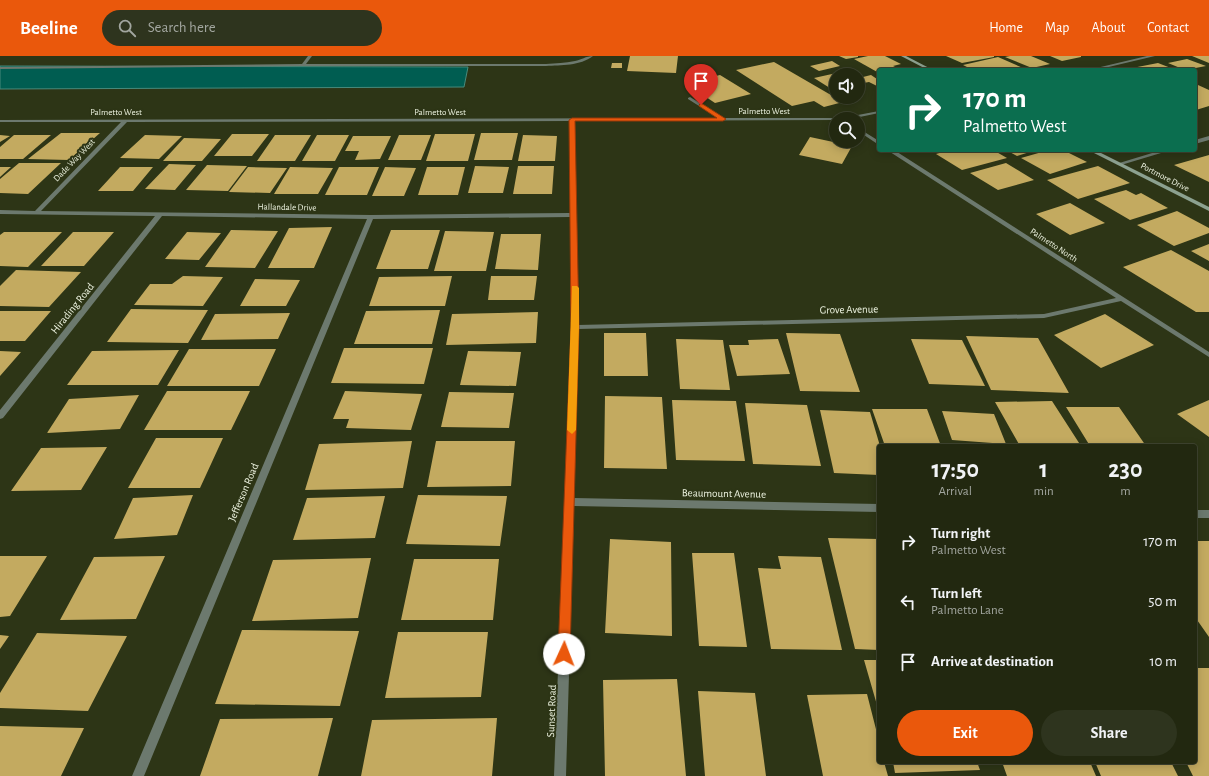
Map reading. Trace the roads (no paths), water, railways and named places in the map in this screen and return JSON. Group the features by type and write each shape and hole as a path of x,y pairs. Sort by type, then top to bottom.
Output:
{"street":[{"path":"303,65 310,56"},
{"path":"0,68 303,65 546,65 574,62 587,59 591,56"},
{"path":"903,56 927,68"},
{"path":"1099,68 1153,56"},
{"path":"690,98 723,119"},
{"name":"Palmetto West","path":"865,115 877,112"},
{"name":"Palmetto West","path":"0,120 829,119"},
{"name":"Dade Way West","path":"36,213 126,120"},
{"name":"Sunset Road","path":"560,776 575,327 572,120"},
{"path":"865,134 877,142"},
{"path":"1197,141 1209,138"},
{"name":"Palmetto North","path":"893,152 1209,355"},
{"name":"Portmore Drive","path":"1095,152 1209,209"},
{"path":"1119,164 1161,152"},
{"name":"Hallandale Drive","path":"0,212 371,217 574,215"},
{"name":"Hirading Road","path":"0,416 160,214"},
{"name":"Jefferson Road","path":"138,776 371,217"},
{"name":"Grove Avenue","path":"575,327 1044,316 1122,299"},
{"name":"Beaumount Avenue","path":"569,502 877,508"},
{"path":"1197,514 1209,514"}],"water":[{"path":"0,66 468,67 464,87 0,89"}]}
